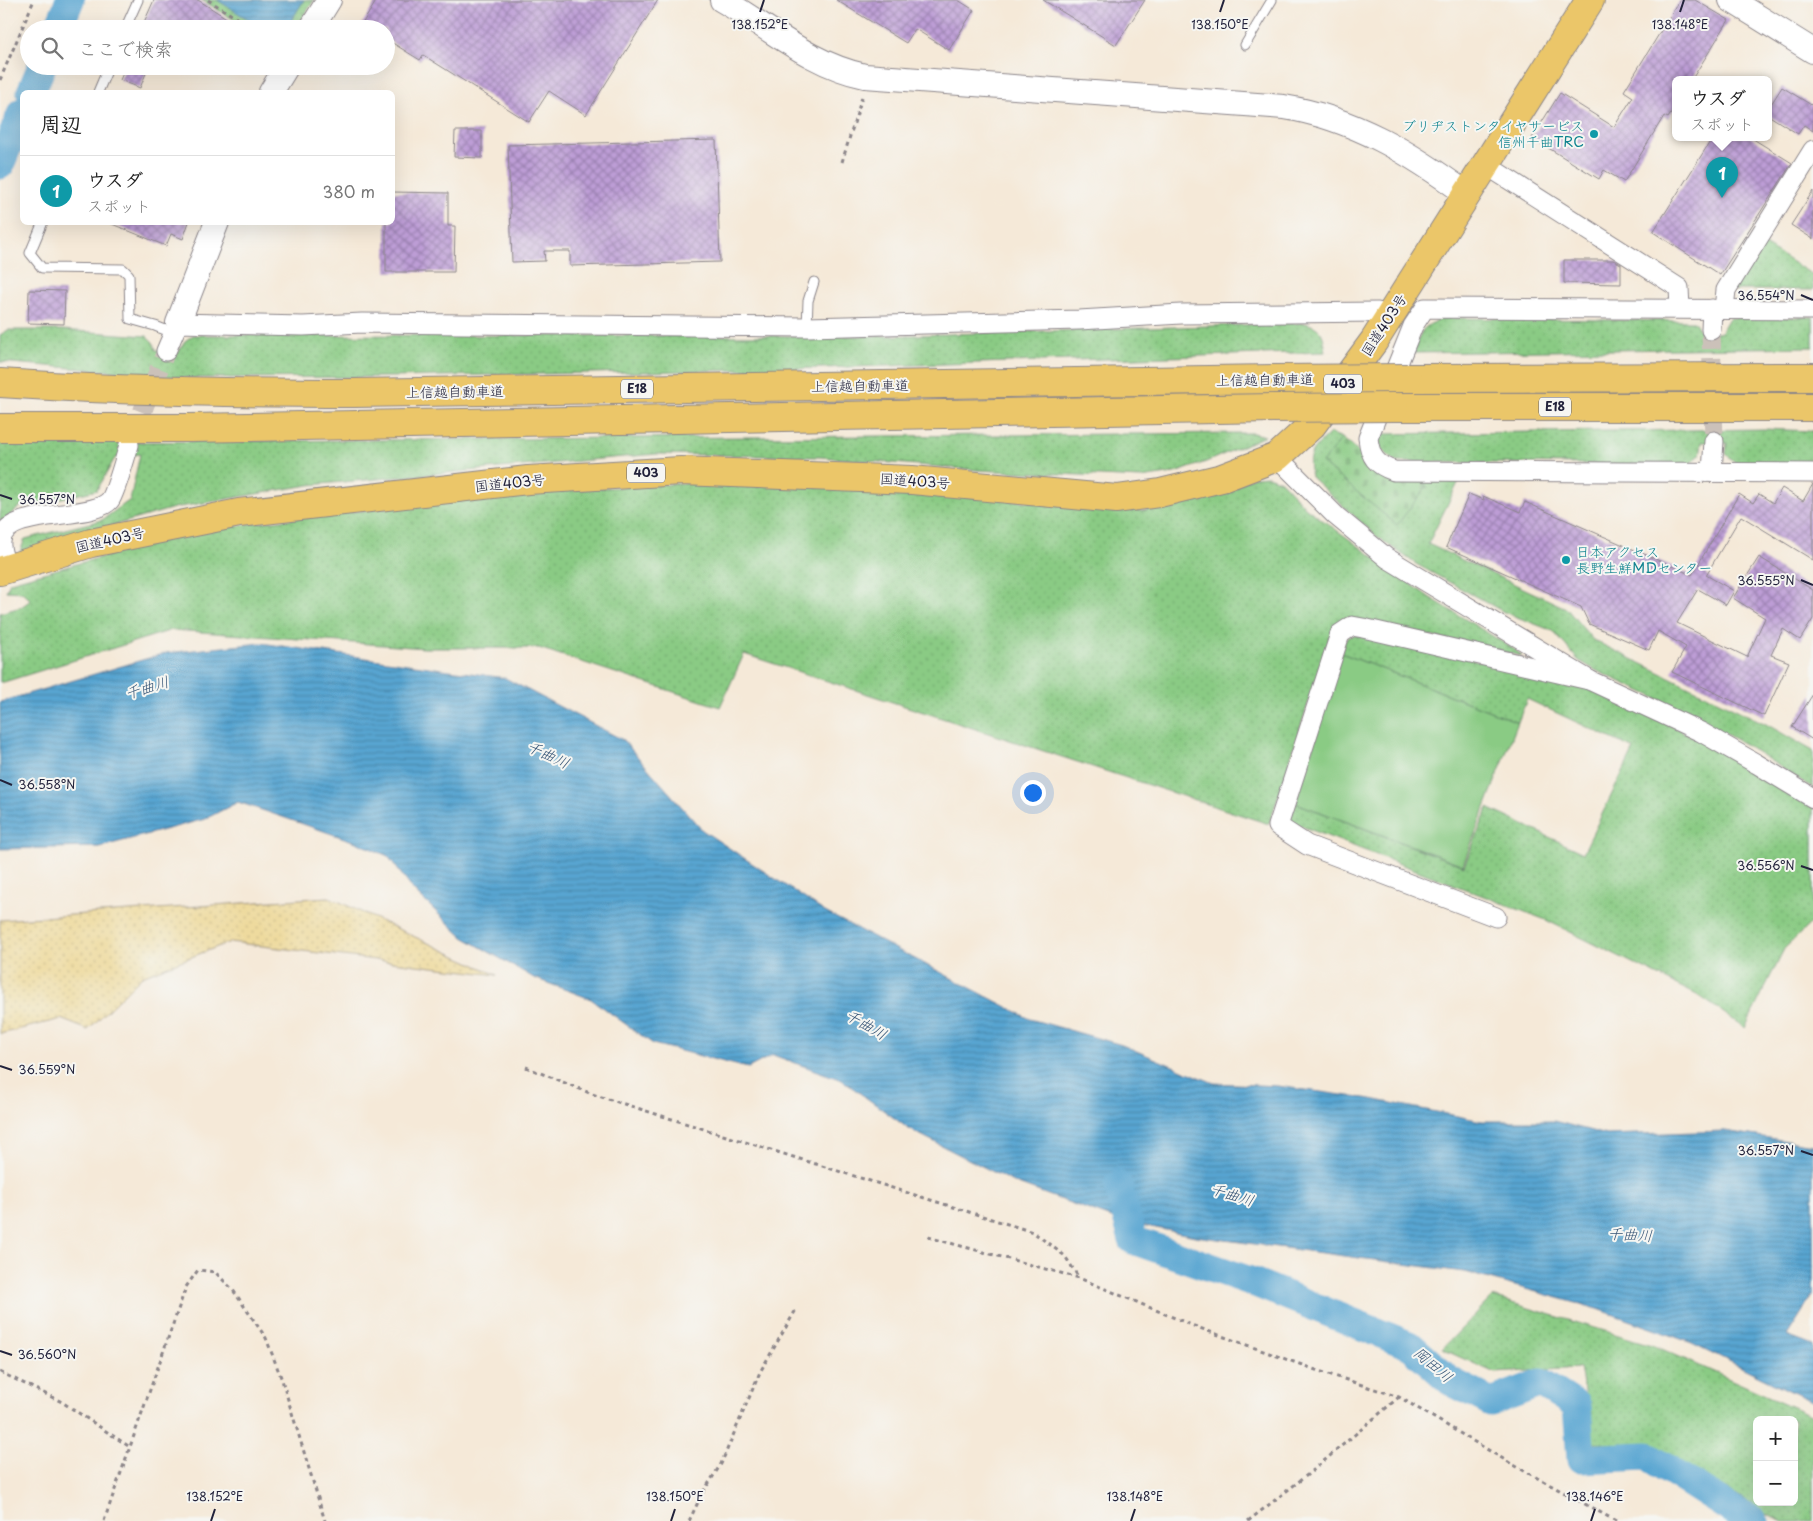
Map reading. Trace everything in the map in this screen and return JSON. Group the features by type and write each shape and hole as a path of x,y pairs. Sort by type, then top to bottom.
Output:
{"highway":[{"name":"国道403号","path":"4,570 91,543 239,513 528,480 681,471 912,480 1117,498 1160,493 1222,478 1278,457 1312,425 1374,341 1590,0"},
{"name":"上信越自動車道","path":"0,383 207,392 354,393 1275,379 1813,375"},
{"name":"上信越自動車道","path":"1717,407 1813,412"},
{"name":"上信越自動車道","path":"0,428 189,428 1272,408 1813,407"}],"street":[{"path":"317,20 329,0"},
{"path":"722,0 808,56 846,72 869,77 1284,107 1309,111 1354,125 1377,136 1468,195"},
{"path":"1732,0 1813,51"},
{"path":"272,90 281,75"},
{"path":"1711,330 1726,290 1813,150"},
{"path":"1486,165 1679,288 1680,308"},
{"path":"166,351 216,225"},
{"path":"1813,310 1425,308 1413,326 1368,438 1370,450 1381,467 1394,471 1813,473"},
{"path":"176,328 362,323 807,327 1080,320 1181,314 1378,312"},
{"path":"1712,472 1714,441"},
{"path":"4,570 0,542 5,532 14,526 35,517 86,511 102,506 111,500 129,445"},
{"path":"1278,457 1336,516 1387,558 1589,680 1700,732 1813,798"},
{"path":"1496,917 1307,845 1278,826 1340,634 1352,626 1363,628 1589,680"}],"lane":[{"path":"129,20 138,0"},
{"path":"1245,45 1272,0"},
{"path":"99,90 106,75"},
{"path":"42,225 30,253 42,268 122,270 129,274 130,319 155,326 176,328"},
{"path":"807,327 808,301 814,282"}],"path":[{"path":"26,20 34,0"},
{"path":"208,0 240,20"},
{"path":"0,80 20,33"},
{"path":"842,162 869,77"},
{"path":"526,1067 592,1094 1033,1232 1065,1256 1079,1278"},
{"path":"928,1237 1079,1278 1194,1326 1316,1370 1399,1397 1510,1463 1616,1521"},
{"path":"104,1521 186,1287 198,1270 215,1272 233,1290 266,1338 282,1380 325,1521"},
{"path":"689,1521 702,1494 721,1464 760,1372 797,1308"},
{"path":"0,1372 62,1402 130,1447"},
{"path":"1248,1521 1311,1472 1399,1397"}],"green space":[{"path":"202,0 314,0 302,20 234,20"},
{"path":"1763,244 1813,275 1813,290 1733,290"},
{"path":"1813,317 1813,347 1414,353 1424,329 1432,323 1446,318 1694,321 1701,332 1720,333 1729,318"},
{"path":"1305,323 1319,330 1326,352 789,369 391,377 190,378 0,362 0,335 8,330 62,330 147,336 153,342 156,350 178,353 185,341 193,335 885,336"},
{"path":"1764,429 1813,431 1813,466 1737,464 1726,454 1727,443 1702,442 1700,455 1688,465 1396,462 1381,449 1378,434"},
{"path":"1253,433 1265,436 1206,462 1175,473 1141,478 977,470 821,457 657,454 309,485 174,508 20,552 25,539 102,520 130,500 140,454 115,458 97,490 21,506 0,524 0,443"},
{"path":"1330,433 1342,438 1323,463 1426,485 1417,478 1460,479 1428,544 1566,608 1593,640 1766,724 1813,751 1813,788 1746,745 1680,709 1595,670 1578,660 1553,631 1504,612 1416,564 1376,536 1311,477 1310,456"},
{"path":"1342,438 1364,456 1417,478 1427,486 1397,525 1322,463"},
{"path":"1268,476 1281,481 1306,508 1429,597 1517,651 1522,656 1356,620 1334,624 1269,824 744,654 720,707 539,648 425,648 172,630 0,682 0,613 21,607 31,600 22,592 6,591 10,582 172,538 247,524 516,493 710,482 877,489 1142,511 1231,489 1253,477"},
{"path":"1354,635 1580,682 1686,733 1813,806 1813,921 1784,949 1745,1028 1701,997 1546,920 1288,821 1296,803 1464,866 1488,808 1583,853 1634,749 1527,699 1518,722 1341,653 1346,638"},
{"path":"1341,653 1518,722 1463,865 1296,803"},
{"path":"1492,1297 1655,1346 1813,1416 1813,1521 1784,1521 1754,1506 1798,1506 1798,1416 1753,1416 1753,1505 1655,1447 1593,1443 1580,1368 1495,1373 1442,1349"}],"sand":[{"path":"329,897 497,975 230,942 142,976 88,1030 61,1019 0,1034 0,920"}],"water":[{"path":"217,0 304,0 292,20 249,20"},
{"name":"千曲川","path":"261,643 505,678 623,740 702,830 825,912 1030,1019 1122,1045 1214,1083 1277,1086 1371,1099 1482,1121 1554,1121 1607,1135 1725,1131 1813,1145 1813,1295 1787,1336 1813,1346 1813,1402 1692,1343 1598,1309 1464,1272 1195,1236 1117,1220 1015,1183 909,1129 842,1080 773,1055 748,1068 653,1044 591,999 534,978 463,937 413,890 388,856 356,842 238,802 205,819 100,847 0,849 0,702 166,653"}],"building":[{"path":"154,0 198,0 230,20 145,20"},
{"path":"377,0 658,0 586,115 549,91 529,122 423,55 420,60 395,45 395,20 364,20"},
{"path":"836,0 958,0 974,10 949,50 915,29 906,43"},
{"path":"1043,0 1145,0 1116,45"},
{"path":"1680,0 1695,0 1729,20 1694,76 1672,76 1672,112 1668,118 1664,116 1624,182 1604,170 1599,179 1532,138 1560,93 1614,127 1633,97 1624,91"},
{"path":"122,75 145,75 140,88 120,80"},
{"path":"1782,87 1813,106 1813,131 1804,125 1798,134 1772,118 1772,103"},
{"path":"455,131 482,131 482,158 454,157"},
{"path":"716,140 720,262 570,266 570,251 544,251 545,261 512,262 508,145"},
{"path":"1710,141 1756,141 1792,163 1720,275 1653,232"},
{"path":"1813,191 1813,239 1791,225"},
{"path":"395,192 448,193 448,226 455,226 454,272 386,272 386,225 395,225"},
{"path":"114,225 188,225 183,239 171,234 166,246"},
{"path":"1564,260 1613,260 1621,264 1621,284 1564,283"},
{"path":"29,290 65,291 64,324 28,323"},
{"path":"1813,484 1813,560 1741,516 1706,575 1734,591 1726,605 1698,589 1677,623 1747,657 1765,618 1733,598 1759,557 1813,590 1813,619 1800,640 1783,629 1771,655 1789,662 1764,716 1672,672 1686,647 1658,631 1649,650 1589,624 1581,607 1446,547 1469,494 1484,500 1483,496 1520,512 1525,502 1692,575 1739,494 1753,503 1759,494 1773,503 1782,488 1803,501"},
{"path":"1813,694 1813,740 1792,727"}],"waterway":[{"path":"62,20 70,0"},
{"path":"32,90 38,75"},
{"path":"0,165 20,117"},
{"name":"岡田川","path":"1118,1185 1133,1240 1253,1282 1411,1346 1450,1381 1491,1402 1541,1383 1577,1406 1581,1459 1647,1456 1737,1513 1755,1521"}],"tunnel":[{"path":"1711,330 1714,441"},
{"path":"132,438 166,351"}],"place":[{"name":"ブリヂストンタイヤサービス 信州千曲TRC","path":"1594,134"},
{"name":"ウスダ","path":"1722,198"},
{"name":"日本アクセス 長野生鮮MDセンター","path":"1566,560"}]}
